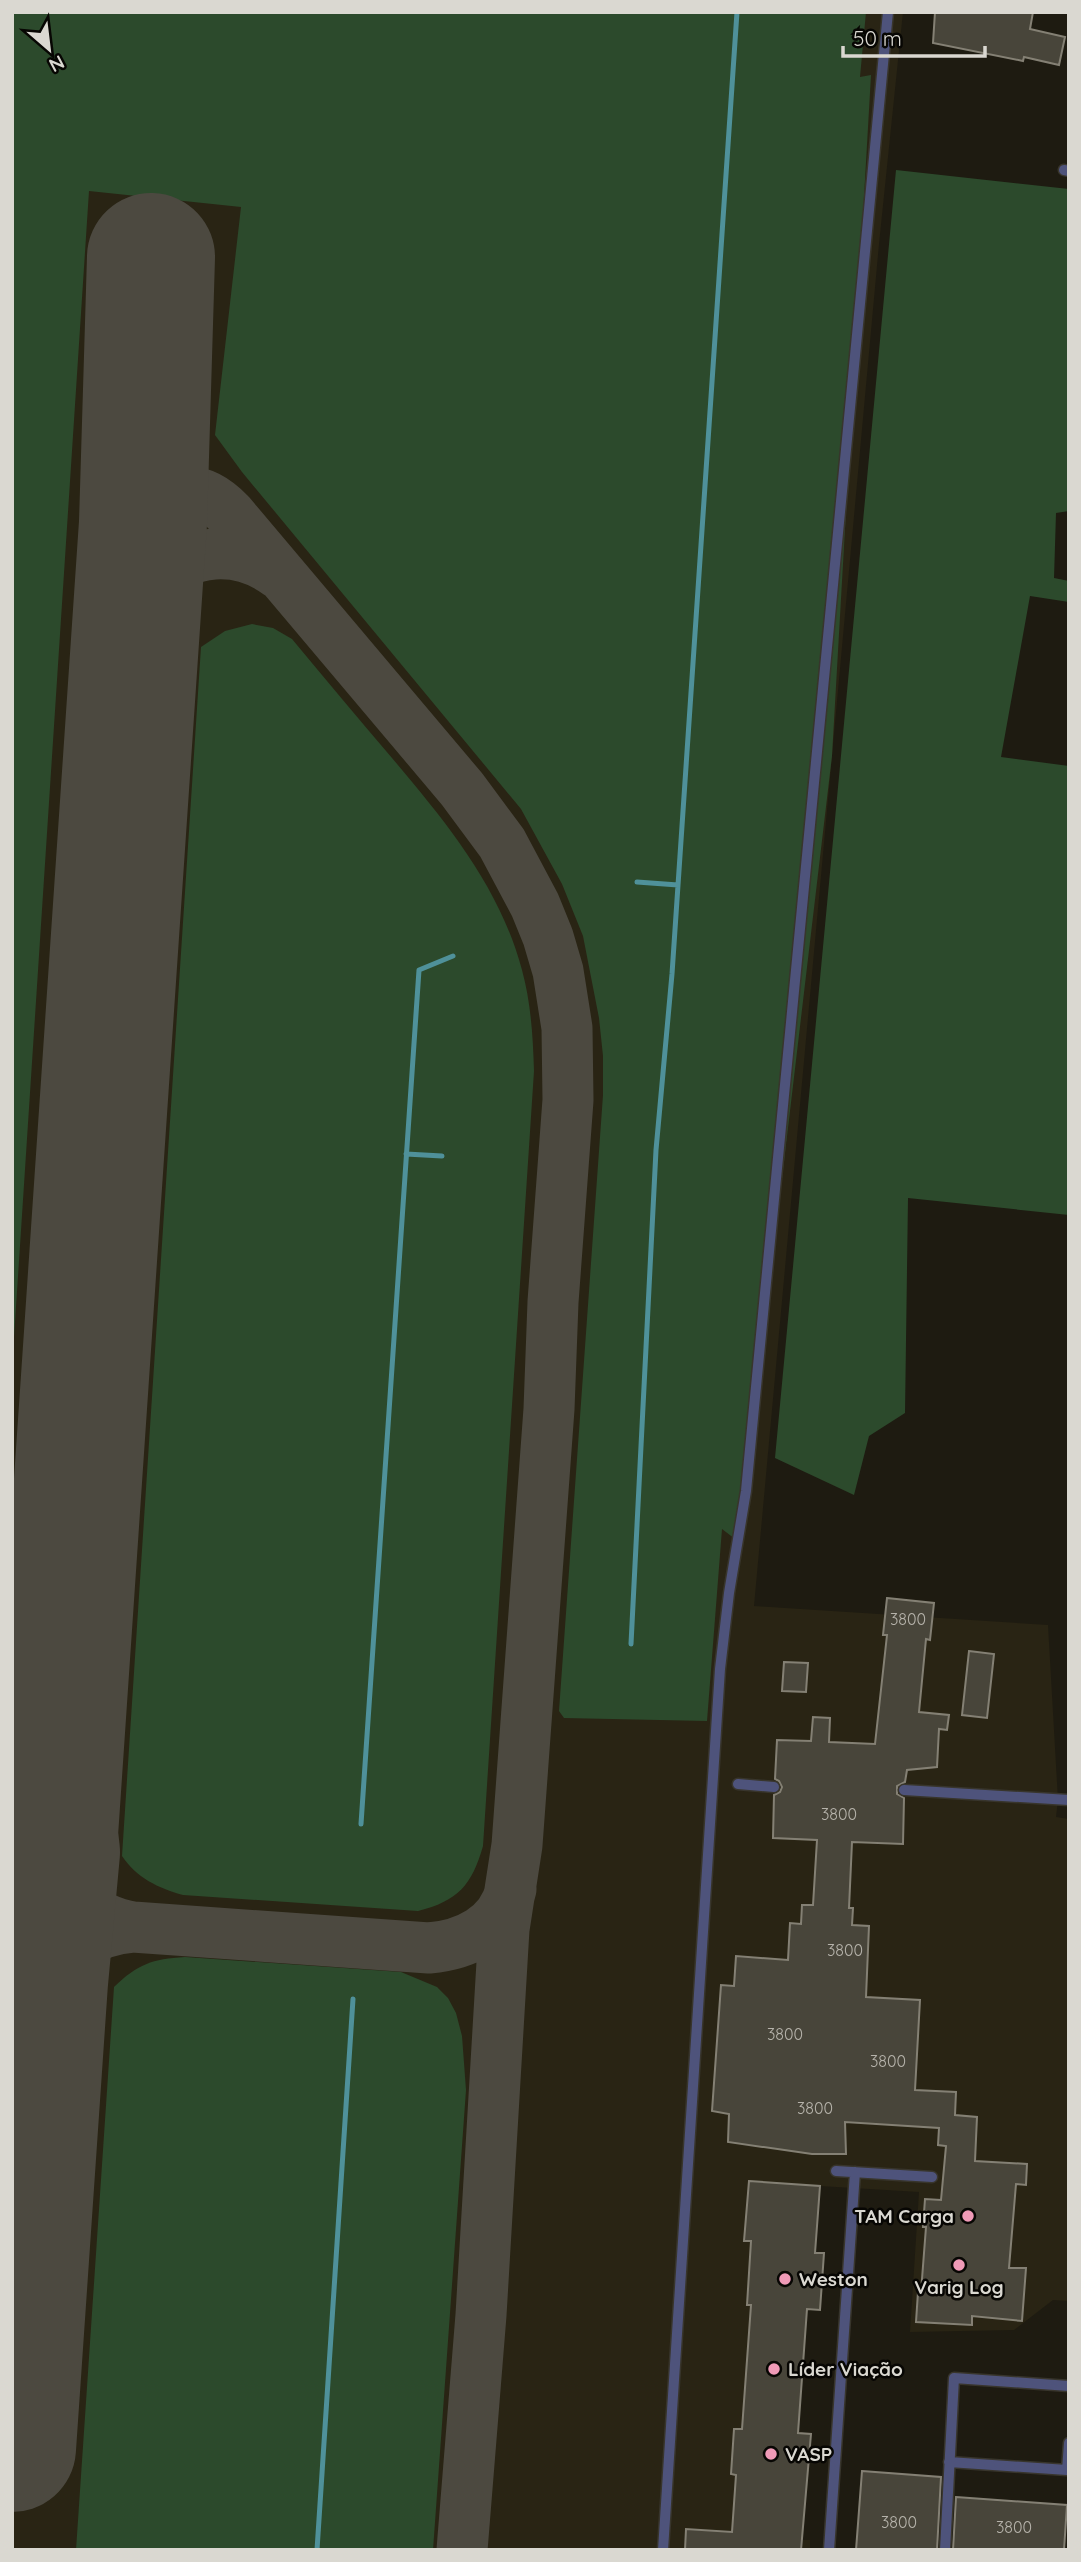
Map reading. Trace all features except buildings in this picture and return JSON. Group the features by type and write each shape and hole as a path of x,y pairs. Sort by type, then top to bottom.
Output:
{"lane":[{"path":"663,2550 720,1669 746,1491 888,12"},
{"path":"738,1784 774,1787"},
{"path":"904,1790 1069,1800"},
{"path":"836,2171 932,2177"},
{"path":"829,2550 855,2172"},
{"path":"945,2550 954,2378 1069,2386"},
{"path":"949,2462 1067,2470 1069,2443"}],"shaded area":[{"path":"12,12 903,12 879,244 754,1606 1048,1625 1058,1800 1056,1817 1069,1819 1069,2301 1053,2300 1014,2330 910,2332 919,2192 820,2186 815,2252 824,2253 820,2310 807,2309 798,2432 811,2434 808,2480 799,2540 810,2540 810,2550 12,2550"}],"green space":[{"path":"12,12 866,12 860,77 871,75 832,756 739,1542 722,1529 707,1721 564,1718 559,1711 603,1095 599,1018 583,936 562,884 521,809 242,472 215,435 241,207 89,191 12,1368"},
{"path":"896,170 1069,189 1069,511 1056,513 1054,578 1069,581 1069,602 1030,596 1001,757 1069,766 1069,1215 908,1198 905,1413 869,1436 854,1495 775,1458"},
{"path":"252,624 273,628 292,639 451,831 500,911 522,970 529,1007 534,1071 483,1846 474,1871 461,1889 443,1902 418,1911 183,1895 149,1881 134,1870 122,1856 201,647 225,631"},
{"path":"185,1957 401,1972 437,1987 448,1998 456,2013 462,2036 466,2090 433,2550 76,2550 114,1987 146,1964"}],"waterway":[{"path":"631,1644 656,1150 672,974 737,12"},
{"path":"637,882 678,885"},
{"path":"361,1824 419,970 453,956"},
{"path":"406,1154 442,1156"},
{"path":"317,2550 353,1999"}],"taxiway":[{"path":"143,523 164,503 184,493 206,496 217,503 230,514 462,789 502,843 535,905 558,971 567,1028 568,1100 553,1302 549,1409 517,1845 504,1929 481,2315 462,2550"},
{"path":"136,630 151,590 168,572 182,563 214,554 231,554 248,558 279,574"},
{"path":"56,1852 67,1881 82,1903 103,1918 133,1927 429,1948 456,1943 480,1932 499,1914 511,1889"},
{"path":"44,1982 63,1960 82,1944 104,1933 133,1927"}],"runway":[{"path":"12,2448 44,1982 56,1852 54,1834 143,523 151,257"}],"place":[{"name":"TAM Carga","path":"968,2216"},
{"name":"Varig Log","path":"959,2265"},
{"name":"Weston","path":"785,2279"},
{"name":"Líder Viação","path":"774,2369"},
{"name":"VASP","path":"771,2454"}]}
